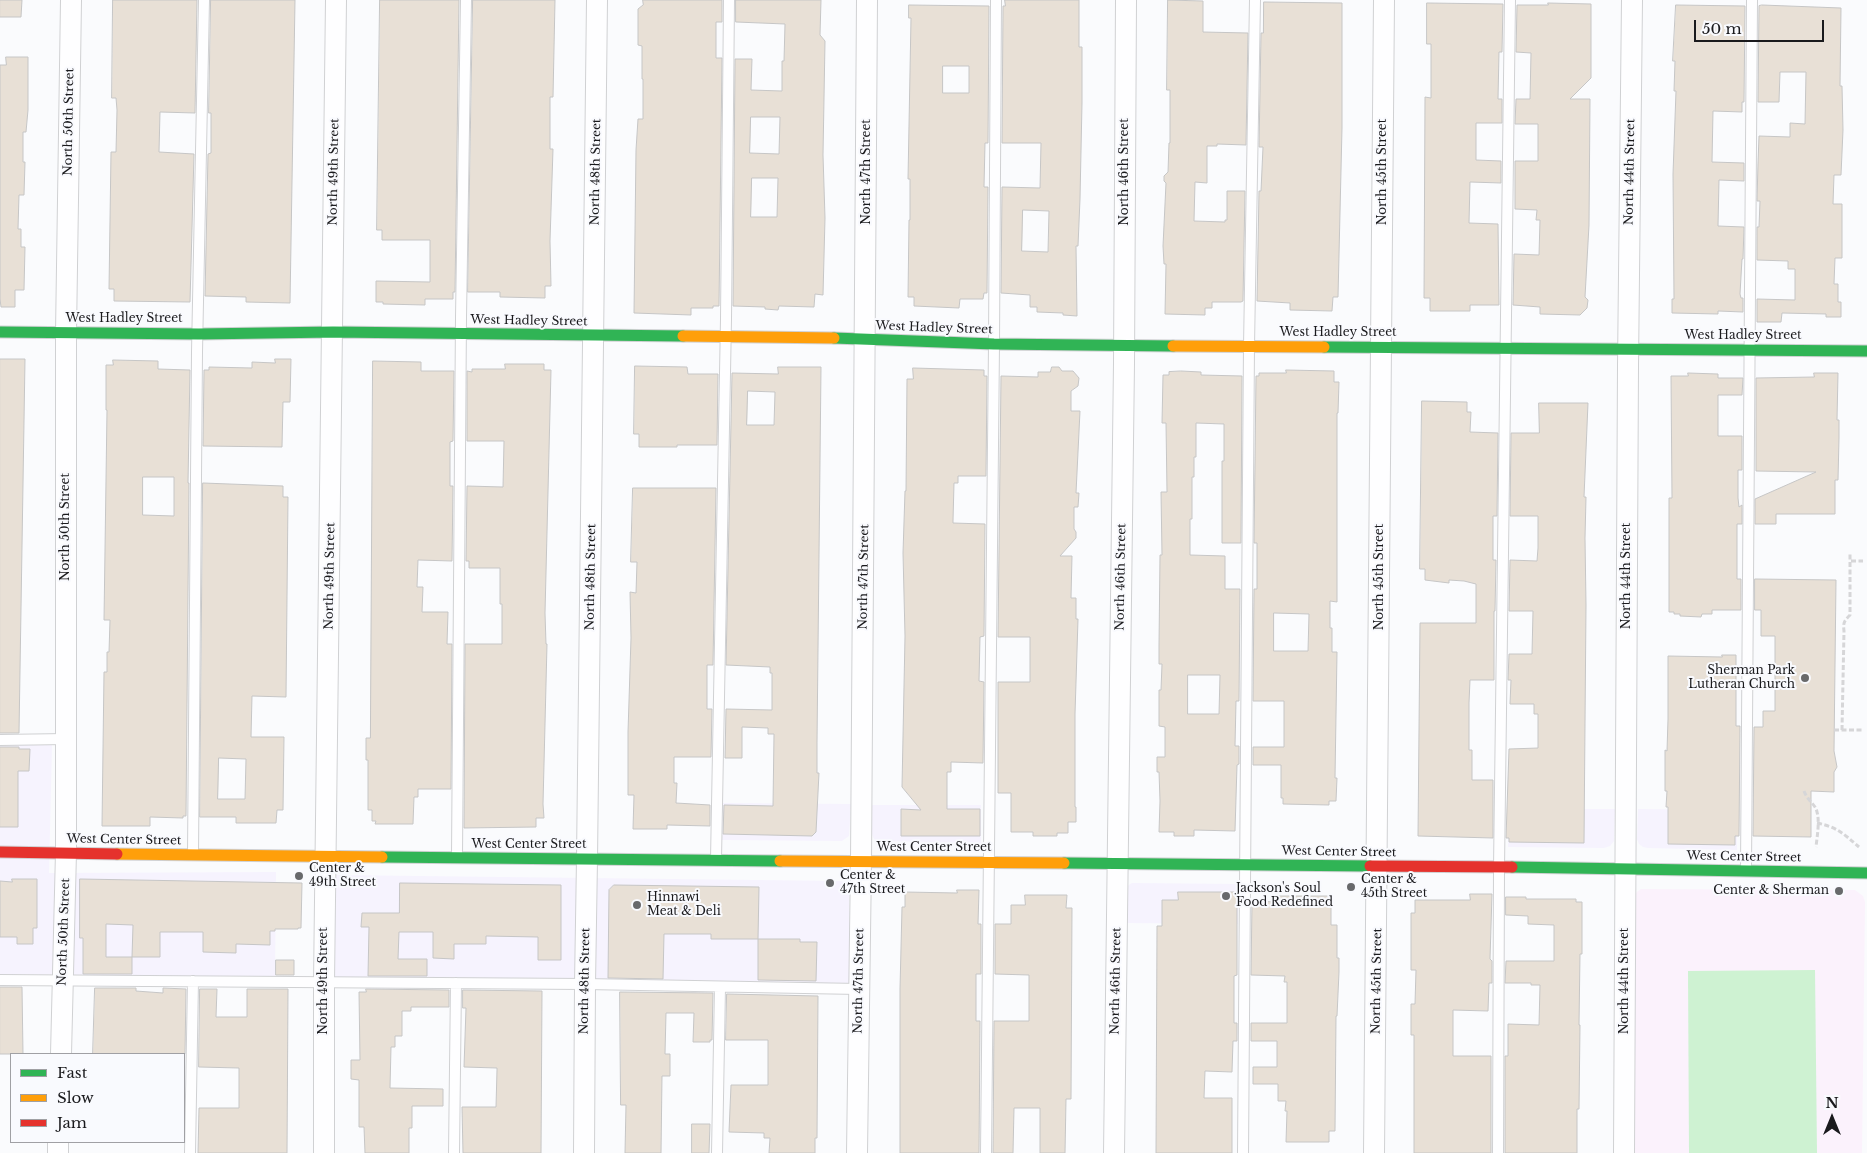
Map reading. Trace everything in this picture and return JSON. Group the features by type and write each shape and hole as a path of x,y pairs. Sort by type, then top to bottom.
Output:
{"street":[{"name":"North 50th Street","path":"61,1053 66,852 66,333 71,0"},
{"name":"North 49th Street","path":"324,1153 324,982 336,0"},
{"name":"North 48th Street","path":"584,1153 584,984 588,859 597,0"},
{"name":"North 47th Street","path":"857,1153 866,339 867,0"},
{"name":"North 46th Street","path":"1114,1153 1124,346 1126,0"},
{"name":"North 45th Street","path":"1374,1153 1378,866 1384,0"},
{"name":"North 44th Street","path":"1624,1153 1628,349 1632,0"},
{"name":"West Hadley Street","path":"0,332 199,334 332,332 866,339 994,344 1124,346 1867,351"},
{"name":"West Center Street","path":"0,852 1867,873"}],"lane":[{"path":"193,855 204,0"},
{"path":"457,858 466,0"},
{"path":"716,860 725,338 728,0"},
{"path":"986,1153 996,0"},
{"path":"1243,1153 1249,346 1255,0"},
{"path":"1498,1153 1499,868 1510,0"},
{"path":"1746,871 1752,0"},
{"path":"0,740 66,739"},
{"path":"0,980 584,984 859,989"},
{"path":"190,1153 193,981"},
{"path":"454,1153 456,983"},
{"path":"718,1153 720,987"}],"path":[{"path":"1842,730 1843,624 1850,615 1850,554"},
{"path":"1851,561 1863,561"},
{"path":"1834,730 1862,730"},
{"path":"1804,791 1808,800 1814,806 1817,823 1816,847"},
{"path":"1817,823 1839,829 1859,847"}],"shaded area":[{"path":"0,745 52,745 49,873 276,872 275,977 0,974"},
{"path":"723,803 851,804 849,836 842,841 722,840"},
{"path":"871,805 981,805 981,843 877,841 871,832"},
{"path":"1509,809 1615,809 1614,841 1610,846 1604,848 1508,847"},
{"path":"1638,809 1737,810 1737,850 1643,847 1637,839"},
{"path":"334,875 841,881 849,889 850,984 334,977"},
{"path":"1132,883 1238,884 1238,924 1125,923 1127,886"},
{"path":"1641,889 1855,890 1863,896 1865,902 1862,1153 1632,1153 1634,894"}],"green space":[{"path":"1815,970 1817,1153 1689,1153 1688,971"}],"building":[{"path":"0,0 22,0 21,17 0,17"},
{"path":"113,0 197,0 195,113 160,112 159,152 194,154 190,302 114,301 114,289 109,289 111,152 116,152 117,110 116,98 112,98"},
{"path":"211,0 295,0 290,303 246,302 246,297 205,296 208,154 211,153 211,113 209,113"},
{"path":"380,0 459,0 455,292 453,292 453,299 425,299 425,305 383,304 383,302 376,302 376,281 430,282 430,240 382,240 382,230 377,230"},
{"path":"473,0 555,0 553,97 550,97 550,149 553,149 550,241 551,286 545,286 545,298 500,297 500,292 468,292"},
{"path":"643,0 722,0 722,22 716,22 716,58 722,58 719,306 713,306 713,308 691,308 691,315 634,313 636,150 638,119 643,119 642,46 638,45 638,9 643,5"},
{"path":"736,0 821,0 820,35 825,41 823,155 825,218 823,295 815,294 814,307 779,306 778,310 765,309 765,307 733,306 735,59 752,59 751,90 782,91 785,24 736,22","holes":["751,117 780,117 779,154 750,153","752,178 778,178 777,217 751,217"]},
{"path":"1005,0 1079,0 1079,47 1082,47 1082,103 1080,199 1078,246 1076,246 1077,316 1063,315 1063,313 1037,312 1037,307 1030,307 1030,295 1001,293 1002,187 1040,188 1041,143 1002,143 1003,6 1005,6","holes":["1023,210 1049,211 1048,252 1022,251"]},
{"path":"1168,0 1203,1 1203,32 1248,33 1246,145 1217,144 1217,146 1207,146 1207,183 1195,182 1194,221 1225,222 1227,220 1227,191 1245,191 1243,301 1212,302 1212,308 1205,308 1205,315 1165,314 1166,264 1164,264 1163,246 1166,183 1164,176 1168,172 1170,143 1170,90 1167,90"},
{"path":"1264,2 1342,3 1342,128 1338,297 1333,297 1332,311 1290,310 1290,303 1257,301 1259,191 1261,191 1263,147 1259,147 1261,33 1263,33"},
{"path":"1427,3 1503,4 1502,52 1499,52 1498,99 1502,99 1502,123 1476,123 1476,160 1501,161 1501,183 1470,182 1469,223 1498,224 1499,305 1470,305 1470,311 1430,311 1430,298 1424,298 1425,97 1431,98 1431,44 1427,44"},
{"path":"1548,3 1591,4 1591,78 1570,99 1590,99 1589,225 1585,297 1588,300 1587,308 1580,315 1540,314 1540,307 1513,305 1514,254 1539,255 1540,220 1536,220 1537,210 1515,209 1515,161 1538,161 1538,124 1515,124 1516,99 1530,99 1531,53 1516,52 1517,5 1548,5"},
{"path":"909,5 989,6 988,143 985,143 984,187 988,187 987,293 984,293 983,299 960,299 959,308 914,306 914,297 908,297 911,18 909,18","holes":["943,66 969,66 969,93 943,93"]},
{"path":"1676,5 1745,6 1744,102 1742,102 1742,112 1713,111 1712,162 1744,163 1744,181 1719,180 1718,226 1744,227 1740,294 1741,298 1743,298 1743,312 1718,311 1718,314 1672,313 1672,299 1674,299 1673,174 1676,91 1674,91 1675,61 1673,61"},
{"path":"1759,6 1841,8 1840,86 1842,86 1843,130 1841,175 1834,175 1833,204 1842,204 1842,258 1835,258 1834,284 1838,284 1838,302 1841,302 1841,317 1826,317 1826,314 1782,313 1781,322 1757,322 1757,299 1795,300 1795,269 1788,269 1788,261 1757,260 1757,227 1759,227 1760,201 1757,201 1759,136 1790,137 1790,123 1805,124 1806,72 1780,72 1779,102 1758,102"},
{"path":"6,57 28,57 28,110 26,132 23,132 23,162 25,162 24,195 19,195 18,229 21,229 21,247 25,247 24,290 15,290 15,307 1,307 0,299 0,65 6,65"},
{"path":"0,359 25,359 19,733 0,733"},
{"path":"275,359 291,359 290,402 283,402 282,447 203,446 204,370 209,370 209,367 252,368 252,362 275,363"},
{"path":"113,360 158,361 158,369 190,370 186,816 183,816 183,818 150,817 150,826 102,826 104,672 107,672 110,620 104,620 106,365 113,365","holes":["143,477 174,477 174,516 143,515"]},
{"path":"373,361 421,362 421,371 454,371 453,441 450,442 450,486 453,486 452,561 418,560 417,587 423,587 422,612 448,612 447,644 452,644 451,789 418,789 418,797 414,797 413,824 375,824 376,821 372,821 372,810 368,810 366,738 370,738"},
{"path":"505,364 544,364 544,370 551,370 545,613 547,644 544,818 536,818 536,827 464,828 465,644 502,644 500,568 469,568 469,561 466,561 467,486 503,487 504,441 467,441 467,371 472,372 472,369 505,369"},
{"path":"635,366 687,367 688,374 718,374 717,445 639,447 639,434 634,434"},
{"path":"778,367 821,367 817,743 817,773 819,773 816,832 812,836 723,834 724,805 773,806 774,734 768,734 768,728 742,727 742,758 725,758 726,709 772,710 772,673 770,673 770,667 726,665 732,373 778,374","holes":["748,391 775,392 774,425 747,425"]},
{"path":"1052,367 1059,367 1062,371 1073,371 1079,378 1078,386 1071,391 1071,411 1080,411 1076,493 1079,493 1078,507 1074,507 1076,538 1060,556 1072,556 1071,598 1076,598 1076,619 1078,619 1075,714 1076,822 1068,822 1068,833 1057,833 1057,836 1033,836 1033,832 1011,832 1011,793 998,793 998,682 1030,682 1030,637 998,637 1001,376 1038,377 1038,372 1050,372"},
{"path":"913,368 984,370 984,376 987,376 986,476 958,476 958,483 954,483 953,521 953,523 985,524 984,636 980,637 979,681 984,682 983,763 951,762 951,772 947,772 947,809 980,809 980,836 901,836 901,809 921,810 902,787 905,636 903,553 906,491 907,379 913,379"},
{"path":"1286,370 1334,371 1334,382 1339,382 1337,413 1337,602 1330,601 1332,652 1337,652 1335,778 1337,778 1336,801 1329,801 1329,805 1283,804 1283,798 1281,798 1281,765 1253,765 1253,747 1284,747 1284,701 1253,701 1254,589 1257,589 1257,543 1254,543 1256,376 1259,376 1259,373 1286,373","holes":["1274,613 1309,614 1308,651 1274,651"]},
{"path":"1169,372 1201,372 1201,375 1242,376 1241,543 1222,543 1224,424 1196,423 1196,457 1194,457 1194,477 1192,477 1192,519 1190,519 1190,555 1225,556 1225,589 1240,589 1239,701 1236,701 1235,746 1239,746 1239,764 1237,765 1235,831 1194,830 1194,836 1174,836 1174,832 1159,832 1160,801 1157,757 1165,757 1165,727 1159,726 1159,690 1161,690 1162,664 1159,664 1160,555 1162,555 1161,492 1167,492 1166,423 1162,423 1163,375 1169,375","holes":["1188,675 1220,675 1219,714 1188,714"]},
{"path":"1688,373 1718,374 1718,378 1743,378 1742,395 1718,395 1718,436 1742,436 1742,470 1738,470 1738,498 1739,507 1742,505 1742,524 1737,524 1737,579 1741,579 1741,610 1712,610 1712,614 1702,614 1701,617 1680,616 1680,614 1669,612 1669,498 1672,498 1671,376 1688,376"},
{"path":"1814,373 1838,373 1837,420 1839,420 1839,438 1838,480 1835,480 1835,514 1776,514 1776,524 1755,524 1755,499 1816,472 1756,471 1756,378 1814,377"},
{"path":"1422,401 1467,402 1467,412 1471,412 1470,432 1498,433 1497,516 1493,516 1493,560 1496,560 1494,680 1470,680 1469,703 1469,750 1472,750 1472,780 1493,780 1493,838 1418,836 1420,623 1476,623 1476,584 1464,581 1449,580 1449,583 1425,580 1425,569 1420,569"},
{"path":"1539,403 1588,403 1584,497 1586,497 1586,605 1584,843 1509,842 1509,838 1506,838 1509,749 1538,748 1538,714 1534,714 1534,704 1510,704 1511,680 1508,680 1509,654 1532,654 1533,611 1509,611 1510,560 1537,561 1538,548 1538,516 1510,516 1511,433 1539,433"},
{"path":"203,483 283,486 283,497 288,497 286,697 252,696 251,737 284,737 283,810 277,810 276,823 236,823 236,817 200,817","holes":["219,758 246,759 245,799 218,799"]},
{"path":"633,488 716,488 713,665 707,665 707,709 712,709 711,757 674,757 674,783 677,783 676,803 710,805 710,826 667,825 667,829 633,829 634,795 628,795 628,732 631,638 630,592 636,593 637,562 631,562"},
{"name":"Sherman Park Lutheran Church","path":"1755,579 1836,580 1834,751 1837,767 1834,772 1834,792 1811,791 1811,837 1753,836 1754,727 1763,727 1763,711 1775,711 1775,636 1761,636 1761,610 1755,610"},
{"path":"1722,655 1736,655 1736,726 1740,726 1739,836 1735,836 1735,845 1668,844 1665,750 1667,751 1668,656 1722,657"},
{"path":"0,747 30,749 29,771 18,771 18,827 0,827"},
{"path":"12,879 37,879 37,928 33,928 33,944 17,944 17,937 0,937 0,881 12,882"},
{"path":"80,879 302,883 301,928 275,929 275,931 270,931 270,945 236,944 236,953 203,952 203,932 160,932 160,957 132,957 132,974 83,974 83,938 80,938","holes":["106,924 133,925 132,957 106,957"]},
{"path":"400,883 561,885 561,960 538,960 538,937 486,936 486,944 454,944 454,959 433,958 433,932 399,932 398,959 427,959 427,976 368,976 369,927 361,927 362,913 399,913"},
{"path":"614,885 759,887 758,939 711,939 711,934 664,934 663,979 608,978 609,890"},
{"path":"957,890 979,890 978,924 981,924 981,974 976,974 976,1021 980,1021 979,1153 900,1153 900,989 902,907 905,907 905,892 957,893"},
{"path":"1178,892 1237,892 1237,975 1234,976 1234,1023 1237,1023 1237,1041 1233,1041 1232,1072 1205,1071 1204,1098 1232,1098 1232,1153 1156,1153 1157,926 1162,926 1162,900 1178,900"},
{"path":"1470,894 1492,894 1490,959 1492,961 1492,983 1489,983 1488,1011 1453,1010 1453,1056 1491,1056 1491,1153 1414,1153 1414,1035 1411,1035 1411,1004 1415,1004 1416,970 1411,970 1411,913 1415,913 1415,900 1470,900"},
{"path":"1025,895 1067,895 1066,908 1072,908 1071,1099 1066,1099 1065,1153 1040,1153 1040,1108 1014,1108 1013,1153 993,1153 994,1021 1029,1021 1029,975 995,974 995,924 1011,924 1011,905 1025,905"},
{"path":"1277,896 1331,896 1331,925 1337,925 1339,972 1336,1016 1335,1131 1329,1131 1329,1142 1286,1142 1286,1101 1278,1101 1278,1084 1253,1084 1253,1067 1277,1067 1277,1041 1251,1041 1251,1023 1287,1023 1287,982 1284,982 1285,976 1251,975 1252,901 1277,902"},
{"path":"1506,897 1576,899 1576,902 1582,902 1577,1153 1505,1153 1505,1056 1508,1056 1508,1024 1539,1025 1540,985 1505,983 1506,961 1554,961 1554,925 1528,924 1528,916 1506,915"},
{"path":"758,939 800,939 800,942 817,942 816,981 758,980"},
{"path":"276,960 294,960 294,975 276,975"},
{"path":"0,987 22,987 23,1053 0,1054"},
{"path":"95,988 136,988 136,991 163,993 163,988 186,989 185,1054 93,1053"},
{"path":"200,989 217,989 216,1017 247,1017 247,989 288,989 287,1153 198,1153 199,1108 239,1108 239,1068 199,1067"},
{"path":"366,989 449,990 449,1007 411,1007 411,1011 402,1011 402,1036 395,1036 395,1047 391,1047 390,1088 443,1089 443,1106 412,1106 412,1128 409,1128 409,1153 365,1153 364,1127 359,1127 359,1080 351,1079 351,1060 360,1060 359,992 366,992"},
{"path":"463,990 542,991 541,1153 463,1153 462,1107 496,1107 497,1068 464,1067 466,1008 463,1008"},
{"path":"620,992 713,993 712,1040 710,1042 693,1042 694,1013 666,1013 665,1054 670,1054 670,1076 662,1076 661,1153 625,1153 626,1105 621,1105"},
{"path":"727,994 818,996 817,1138 815,1138 815,1153 769,1153 770,1138 764,1138 764,1133 729,1132 731,1085 768,1085 768,1040 726,1040"},
{"path":"692,1124 710,1124 709,1153 692,1153"}],"traffic: fast":[{"path":"0,332 199,334 333,332 683,336"},
{"path":"834,338 994,344 1173,346"},
{"path":"1324,347 1867,351"},
{"path":"382,857 780,861"},
{"path":"1064,863 1370,866"},
{"path":"1512,867 1867,873"}],"traffic: slow":[{"path":"683,336 834,338"},
{"path":"1173,346 1324,347"},
{"path":"117,854 382,857"},
{"path":"780,861 1064,863"}],"traffic: jam":[{"path":"0,852 117,854"},
{"path":"1370,866 1512,867"}],"place":[{"name":"Sherman Park Lutheran Church","path":"1805,678"},
{"name":"Center & 49th Street","path":"299,876"},
{"name":"Center & 47th Street","path":"830,883"},
{"name":"Center & 45th Street","path":"1351,887"},
{"name":"Center & Sherman","path":"1839,891"},
{"name":"Jackson's Soul Food Redefined","path":"1226,896"},
{"name":"Hinnawi Meat & Deli","path":"637,905"}]}
